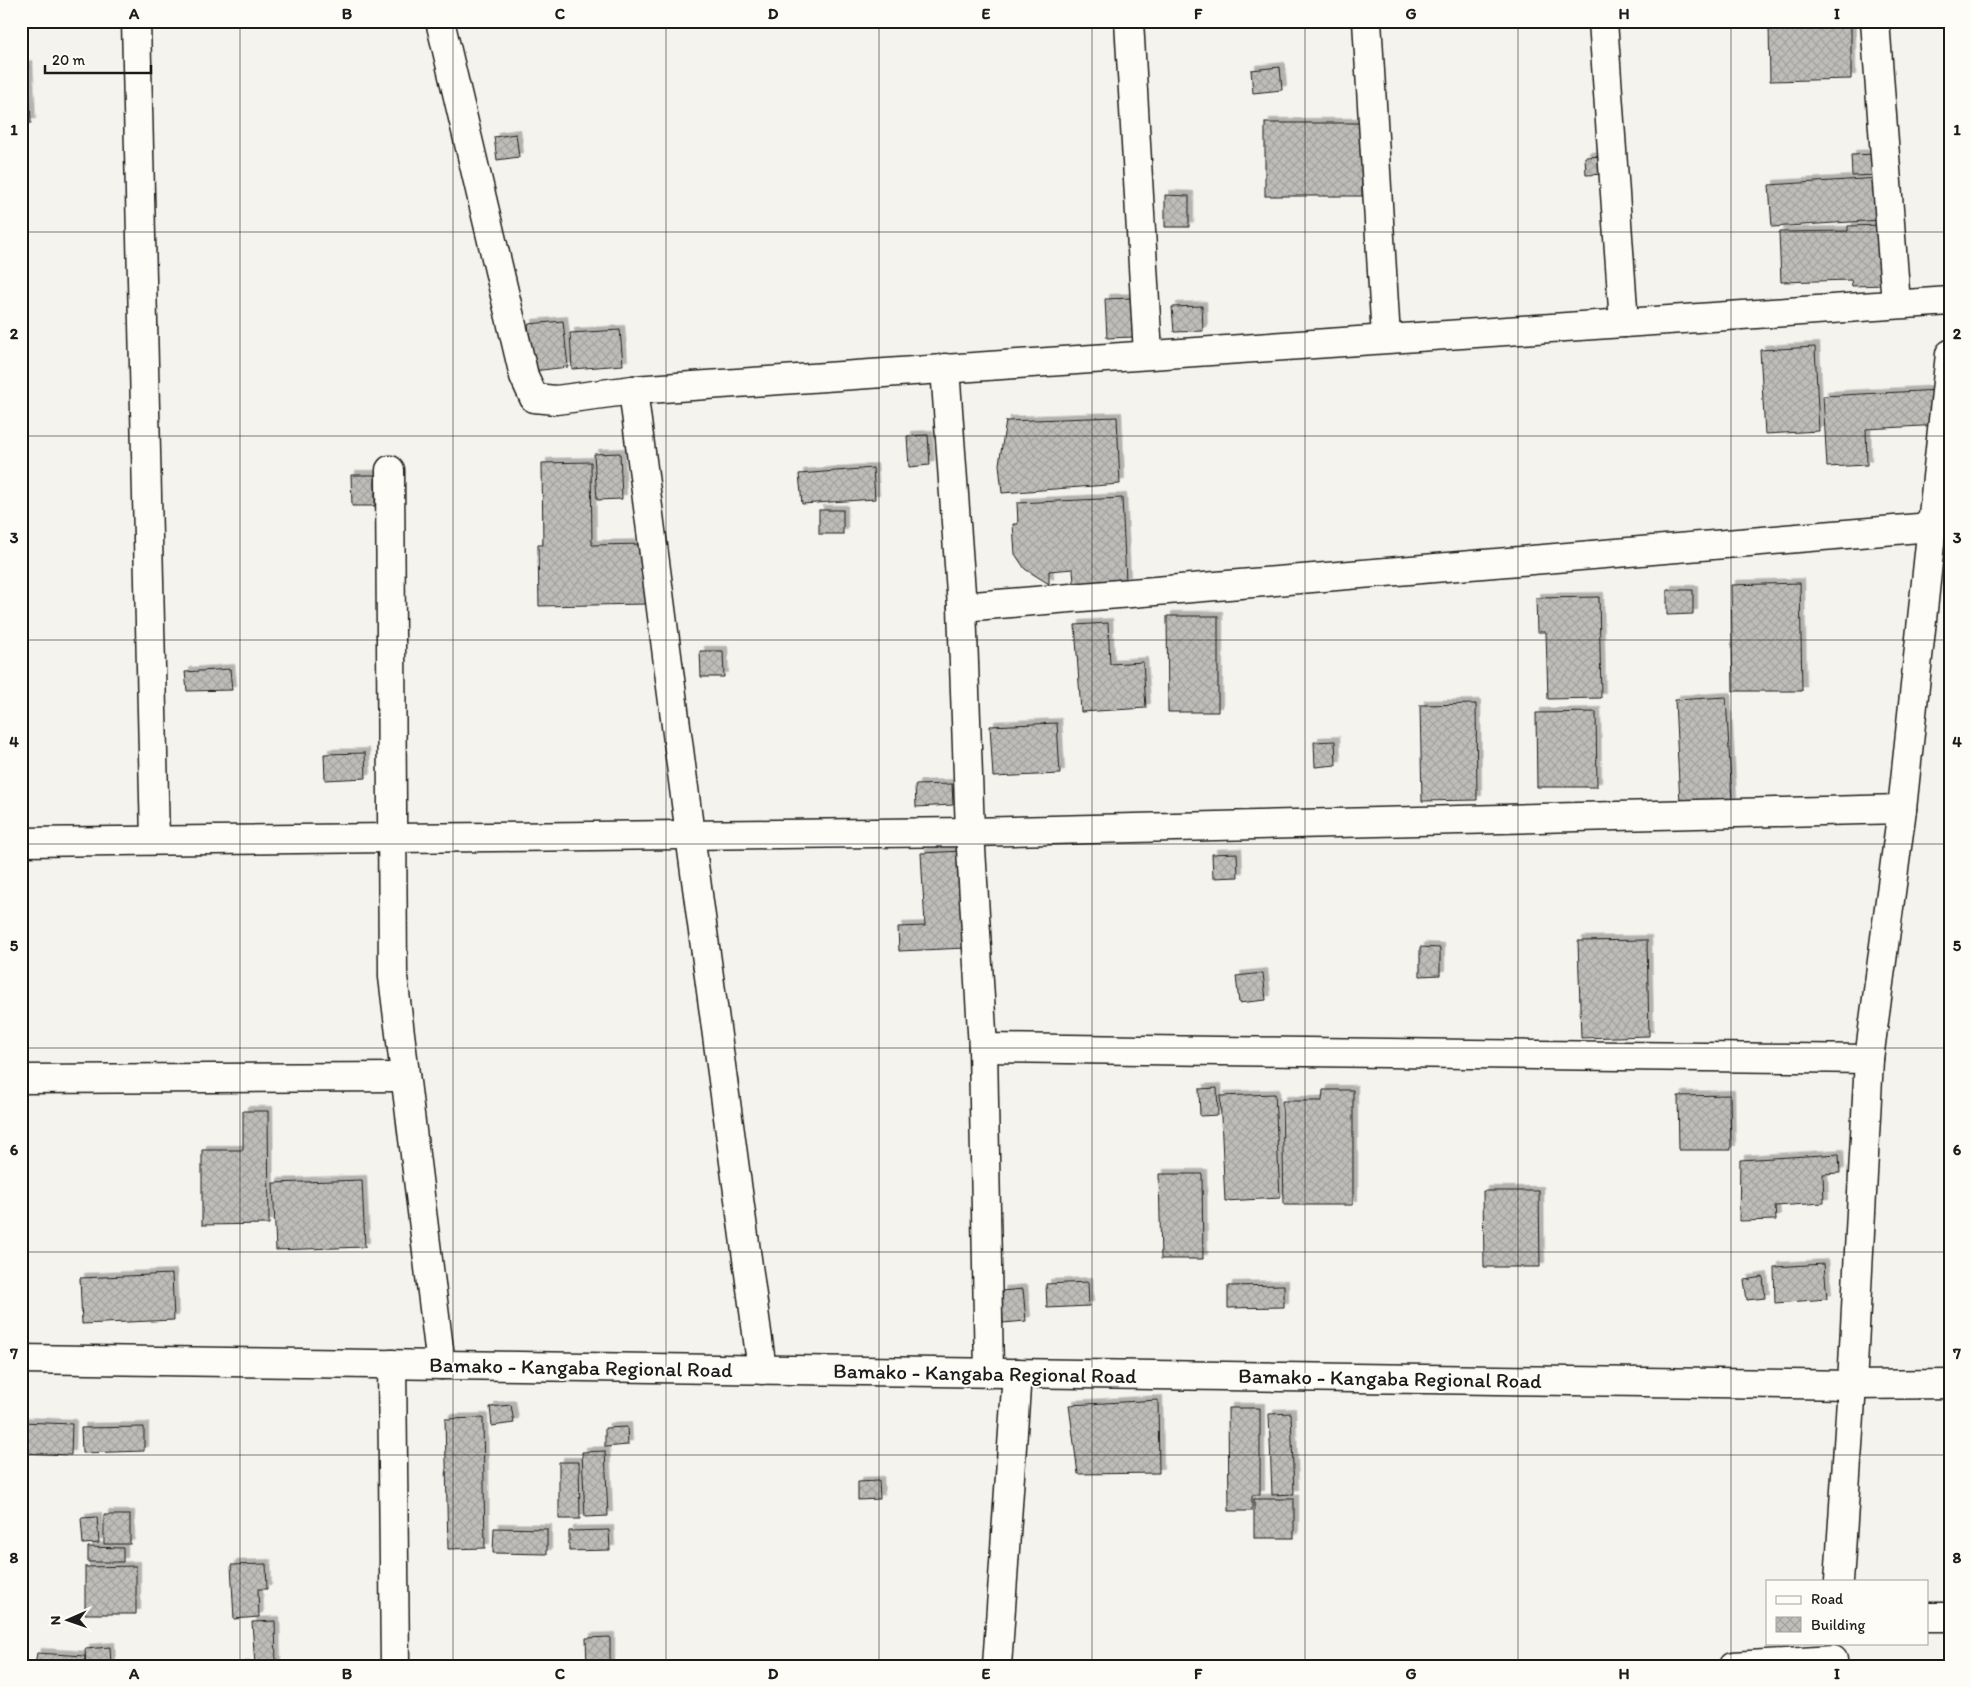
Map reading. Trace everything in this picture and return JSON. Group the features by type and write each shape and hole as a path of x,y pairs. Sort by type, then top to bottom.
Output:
{"street":[{"path":"136,21 155,840"},
{"path":"440,21 524,376 534,398 556,400 634,390 1950,301"},
{"path":"1129,21 1148,354"},
{"path":"1367,21 1386,338"},
{"path":"1603,21 1624,322"},
{"path":"1875,21 1896,304"},
{"path":"1839,1580 1852,1385 1868,1059 1902,809 1950,354"},
{"path":"945,368 962,607 970,832 983,1048 989,1373"},
{"path":"634,390 690,835 762,1370"},
{"path":"390,470 394,977 441,1365"},
{"path":"962,607 1932,527"},
{"path":"21,842 970,832 1902,809"},
{"path":"983,1048 1868,1059"},
{"path":"21,1080 405,1076"},
{"name":"Bamako - Kangaba Regional Road","path":"21,1359 1852,1385 1950,1384"},
{"path":"392,1364 395,1666"},
{"path":"997,1666 1017,1373"},
{"path":"1928,1617 1950,1617"},
{"path":"1733,1666 1833,1656"}],"building":[{"path":"1851,22 1851,79 1770,81 1769,24"},
{"path":"28,65 31,123 21,124 21,66"},
{"path":"1280,67 1282,90 1253,93 1251,70"},
{"path":"1265,123 1362,123 1362,196 1265,196"},
{"path":"516,134 519,157 497,160 494,137"},
{"path":"1876,154 1877,175 1852,176 1851,155"},
{"path":"1607,156 1607,174 1586,175 1585,157"},
{"path":"1879,178 1881,220 1772,227 1769,185"},
{"path":"1165,195 1189,196 1189,227 1165,227"},
{"path":"1883,225 1885,285 1852,286 1851,280 1781,282 1779,232 1848,231 1848,226"},
{"path":"1132,298 1134,337 1107,338 1105,299"},
{"path":"1202,306 1203,331 1174,332 1172,307"},
{"path":"563,321 568,367 533,371 528,324"},
{"path":"620,330 623,365 572,369 570,333"},
{"path":"1815,347 1819,431 1765,434 1760,350"},
{"path":"1939,390 1941,425 1866,429 1867,465 1827,467 1823,396"},
{"path":"1117,417 1120,484 1002,493 999,464 1006,421"},
{"path":"928,435 930,465 909,467 907,436"},
{"path":"620,453 622,499 597,500 594,454"},
{"path":"591,462 592,545 647,544 647,604 539,606 538,545 543,545 542,463"},
{"path":"873,468 875,499 802,504 799,474"},
{"path":"351,475 375,475 375,506 352,506"},
{"path":"1122,498 1126,581 1074,583 1073,569 1049,571 1049,584 1025,569 1015,554 1013,524 1018,524 1017,503"},
{"path":"819,510 843,510 843,534 819,534"},
{"path":"1800,583 1802,691 1733,691 1731,585"},
{"path":"1667,590 1693,590 1693,614 1667,615"},
{"path":"1599,597 1601,698 1548,699 1546,632 1537,632 1536,598"},
{"path":"1167,616 1218,616 1218,712 1168,712"},
{"path":"1108,623 1110,664 1143,662 1146,708 1081,712 1075,625"},
{"path":"700,651 723,651 724,677 701,677"},
{"path":"230,669 232,690 187,691 185,672"},
{"path":"1726,697 1732,801 1680,804 1675,700"},
{"path":"1476,704 1477,800 1422,801 1420,705"},
{"path":"1596,712 1597,787 1537,787 1536,713"},
{"path":"1057,723 1060,774 993,777 990,726"},
{"path":"1335,741 1336,765 1315,767 1314,742"},
{"path":"365,753 366,778 325,780 324,754"},
{"path":"952,784 953,805 916,807 915,785"},
{"path":"963,851 967,948 899,951 898,927 925,926 921,853"},
{"path":"1237,853 1238,877 1213,878 1212,854"},
{"path":"1647,940 1649,1036 1581,1038 1578,941"},
{"path":"1420,947 1440,948 1440,975 1420,976"},
{"path":"1263,973 1266,1000 1239,1003 1236,976"},
{"path":"1217,1088 1218,1115 1200,1116 1199,1089"},
{"path":"1323,1090 1353,1090 1353,1205 1284,1205 1282,1101 1322,1101"},
{"path":"1275,1094 1280,1198 1225,1201 1220,1096"},
{"path":"1730,1095 1731,1150 1679,1150 1678,1096"},
{"path":"243,1111 268,1111 269,1224 202,1225 202,1150 243,1150"},
{"path":"1839,1154 1840,1173 1823,1174 1824,1203 1775,1206 1776,1220 1739,1221 1740,1160"},
{"path":"1159,1174 1202,1174 1203,1259 1161,1259"},
{"path":"362,1180 365,1247 276,1250 273,1183"},
{"path":"1483,1191 1539,1191 1540,1267 1484,1267"},
{"path":"1824,1264 1827,1299 1775,1303 1774,1267"},
{"path":"172,1274 174,1320 82,1324 80,1278"},
{"path":"1763,1277 1765,1298 1747,1300 1744,1280"},
{"path":"1088,1282 1089,1306 1047,1308 1046,1284"},
{"path":"1284,1285 1284,1307 1228,1308 1228,1286"},
{"path":"1023,1289 1026,1321 1003,1323 1001,1291"},
{"path":"1158,1400 1159,1473 1078,1474 1069,1405"},
{"path":"511,1405 514,1423 492,1426 490,1407"},
{"path":"1228,1408 1260,1408 1260,1495 1252,1495 1252,1511 1229,1511"},
{"path":"1291,1413 1294,1494 1272,1495 1269,1414"},
{"path":"483,1418 485,1548 448,1549 445,1419"},
{"path":"21,1422 72,1424 71,1455 21,1453"},
{"path":"144,1427 144,1451 82,1453 81,1428"},
{"path":"627,1427 628,1445 605,1447 605,1428"},
{"path":"605,1451 608,1516 585,1517 582,1452"},
{"path":"559,1462 579,1462 580,1519 559,1519"},
{"path":"879,1481 880,1499 858,1500 858,1482"},
{"path":"1254,1499 1294,1499 1294,1538 1254,1538"},
{"path":"104,1515 130,1515 130,1544 104,1544"},
{"path":"97,1517 99,1543 83,1544 81,1518"},
{"path":"494,1528 547,1529 547,1554 493,1553"},
{"path":"609,1530 610,1550 569,1551 569,1531"},
{"path":"88,1547 123,1548 123,1562 88,1562"},
{"path":"266,1564 267,1589 258,1589 259,1617 234,1619 231,1565"},
{"path":"136,1566 136,1614 85,1614 85,1567"},
{"path":"275,1621 276,1666 255,1666 252,1622"},
{"path":"610,1637 610,1666 587,1666 586,1638"},
{"path":"110,1647 111,1666 86,1666 85,1649"},
{"path":"37,1653 85,1656 84,1666 35,1666"}]}
